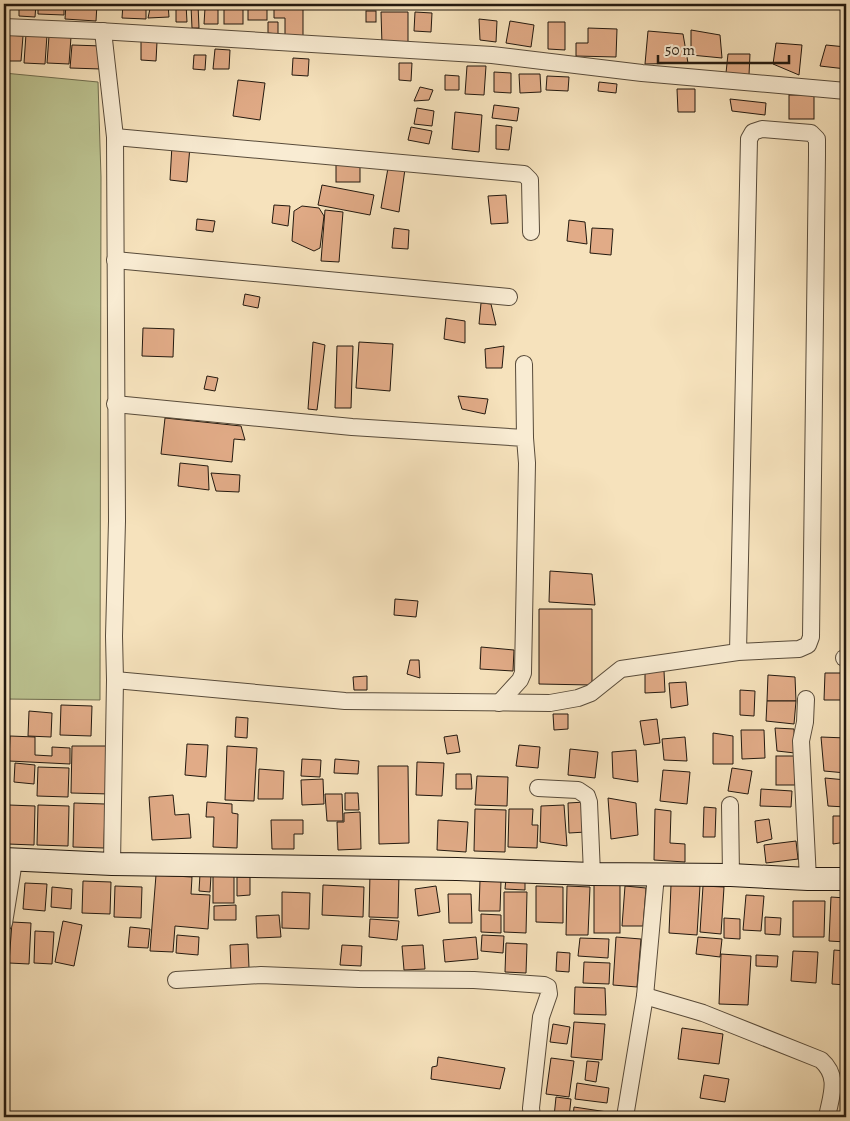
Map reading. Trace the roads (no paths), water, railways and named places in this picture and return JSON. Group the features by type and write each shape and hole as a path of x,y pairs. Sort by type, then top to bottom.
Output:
{"street":[{"path":"4,27 103,31 492,55 642,73 846,91"},
{"path":"103,31 115,137 117,521 112,864"},
{"path":"115,680 344,701 550,702 578,698 592,693 621,669 738,652 799,649 808,644 810,637 817,155 817,139 810,133 762,129 753,132 749,139 738,652"},
{"path":"115,137 524,174 530,180 530,232"},
{"path":"115,260 509,297"},
{"path":"499,703 520,680 523,673 527,463 524,364"},
{"path":"116,404 352,427 525,438"},
{"path":"806,699 805,722 801,741 808,879"},
{"path":"538,788 578,790 587,796 589,802 592,874"},
{"path":"730,805 731,875"},
{"path":"4,923 9,860 112,864 457,869 592,874 731,875 846,879"},
{"path":"626,1117 646,996 656,875"},
{"path":"176,980 261,975 359,979 474,980 544,985 548,988 548,994 541,1017 531,1108 532,1117"},
{"path":"646,996 703,1013 821,1060 827,1066 834,1080 828,1117"}]}
